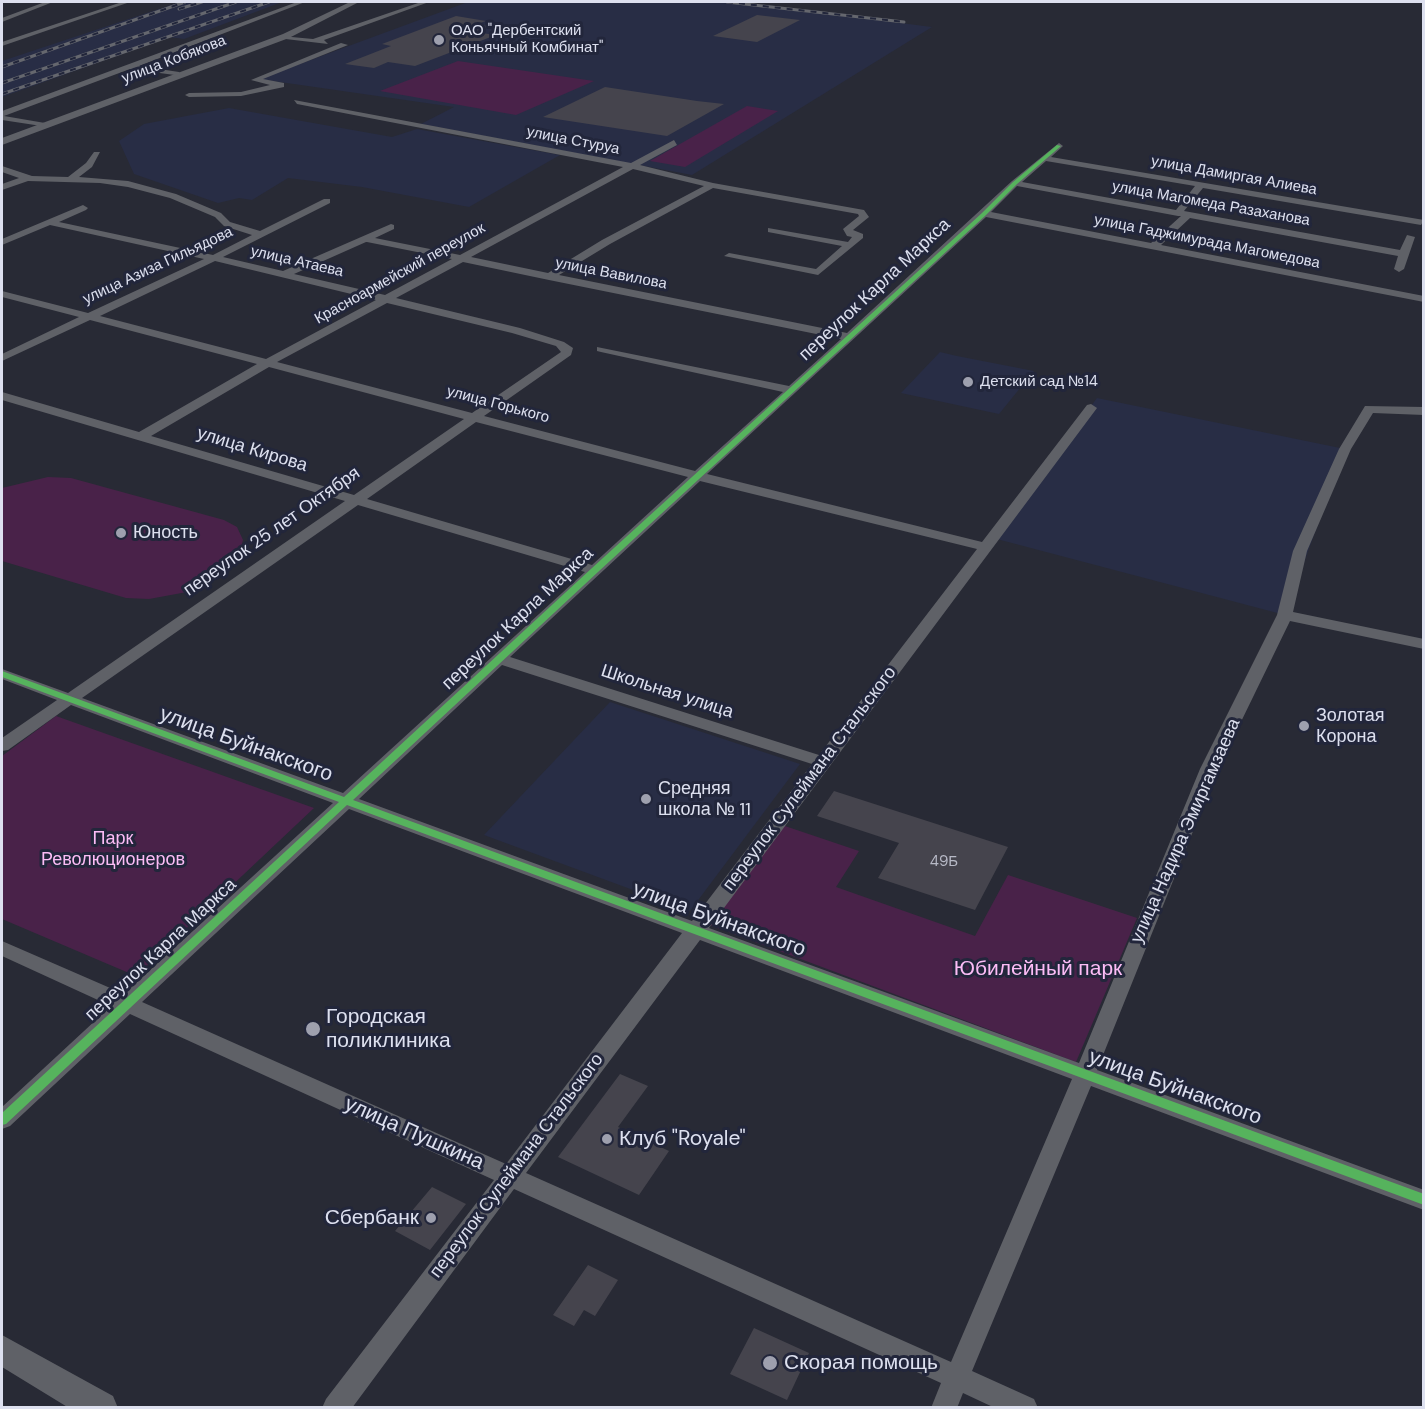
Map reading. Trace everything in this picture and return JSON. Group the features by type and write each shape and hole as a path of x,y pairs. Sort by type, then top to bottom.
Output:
{"street":[{"path":"2,20 50,2"},
{"path":"102,2 124,3"},
{"path":"2,116 302,2"},
{"name":"улица Кобякова","path":"2,142 179,74 281,38 355,2"},
{"path":"314,41 426,2"},
{"path":"2,44 124,3"},
{"path":"189,95 241,94 281,85 255,80 344,45 281,38"},
{"path":"129,67 179,74"},
{"name":"улица Стуруа","path":"297,102 633,166 712,185 861,212 864,217 848,229 850,234 860,236 850,244"},
{"path":"2,116 45,125"},
{"name":"Красноармейский переулок","path":"142,436 266,364 674,143"},
{"name":"переулок Карла Маркса","path":"2,1120 595,570 1015,183 1059,146"},
{"path":"69,180 89,165 97,154"},
{"name":"улица Дамиргая Алиева","path":"1043,158 1421,222"},
{"path":"2,169 27,178 116,181 173,196 218,215 227,224 259,234"},
{"path":"2,187 27,178"},
{"name":"улица Магомеда Разаханова","path":"1015,183 1403,254"},
{"path":"549,277 606,242 712,185"},
{"path":"1155,246 1183,214 1200,186"},
{"name":"улица Азиза Гильядова","path":"2,358 214,258 327,201"},
{"path":"2,242 83,208"},
{"name":"улица Гаджимурада Магомедова","path":"984,214 1424,300"},
{"name":"улица Атаева","path":"48,222 386,298 543,338 567,348 567,353"},
{"path":"285,274 391,227"},
{"path":"771,230 850,244"},
{"path":"1400,269 1410,237"},
{"name":"улица Вавилова","path":"367,239 848,337"},
{"path":"729,256 818,272 850,244"},
{"name":"улица Горького","path":"2,294 698,476 986,547"},
{"path":"601,350 791,390"},
{"name":"переулок 25 лет Октября","path":"2,746 67,698 567,353"},
{"name":"улица Кирова","path":"2,396 595,570"},
{"name":"переулок Сулеймана Стальского","path":"335,1407 1090,408"},
{"name":"улица Надира Эмиргамзаева","path":"944,1407 1085,1074 1209,769 1285,615 1300,551 1345,449 1364,413 1369,409 1424,411"},
{"path":"1285,615 1424,644"},
{"name":"Школьная улица","path":"499,659 823,762"},
{"name":"улица Буйнакского","path":"2,674 1424,1200"},
{"name":"улица Пушкина","path":"2,948 126,1006 1025,1407"},
{"path":"2,1350 101,1407"}],"shaded area":[{"path":"180,2 282,2 184,39 169,37 2,97 2,61"},
{"path":"468,2 737,2 932,27 692,175 421,124 454,107 259,79"},
{"path":"229,108 392,137 417,129 560,155 469,207 362,187 288,178 252,200 239,198 218,203 134,174 119,141 144,124"},
{"name":"Детский сад №14","path":"940,352 1034,371 999,414 901,393"},
{"path":"1097,398 1345,449 1285,615 993,538"},
{"name":"Средняя школа № 11","path":"610,702 800,764 690,911 484,835"}],"green space":[{"path":"458,61 594,81 516,115 380,91"},
{"path":"747,106 778,111 685,167 650,161"},
{"name":"Юность","path":"48,477 71,478 224,520 237,527 243,540 239,554 225,569 187,592 149,599 126,598 2,561 2,488"},
{"name":"Парк Революционеров","path":"56,716 314,808 136,976 2,919 2,756"},
{"name":"Юбилейный парк","path":"779,824 859,851 836,887 975,936 1008,875 1137,918 1076,1062 707,924"}],"building":[{"path":"757,15 800,20 757,42 713,36"},
{"name":"ОАО \"Дербентский Коньячный Комбинат\"","path":"456,16 486,21 477,24 490,26 474,32 496,35 415,66 388,62 374,68 345,64 391,46 382,44"},
{"path":"605,87 724,104 667,136 543,117"},
{"path":"834,791 1008,847 975,910 878,878 899,843 817,816"},
{"name":"Клуб \"Royale\"","path":"620,1074 648,1086 618,1127 669,1151 639,1195 558,1157"},
{"name":"Сбербанк","path":"432,1187 466,1204 430,1250 395,1231"},
{"path":"588,1265 618,1280 595,1316 584,1310 574,1326 553,1315"},
{"name":"Скорая помощь","path":"754,1328 809,1353 787,1400 730,1374"}],"railway":[{"path":"2,67 185,2"},
{"path":"179,9 202,2"},
{"path":"2,83 236,2"},
{"path":"2,94 269,2"},
{"path":"727,2 904,22"}],"cycle path":[{"path":"2,1120 595,570 1015,183 1059,146"},
{"path":"2,674 1424,1200"}],"place":[{"name":"ОАО \"Дербентский Коньячный Комбинат\"","path":"439,40"},
{"name":"Детский сад №14","path":"968,382"},
{"name":"Юность","path":"121,533"},
{"name":"Золотая Корона","path":"1304,726"},
{"name":"Средняя школа № 11","path":"646,799"},
{"name":"Городская поликлиника","path":"313,1029"},
{"name":"Клуб \"Royale\"","path":"607,1139"},
{"name":"Сбербанк","path":"431,1218"},
{"name":"Скорая помощь","path":"770,1363"}]}
